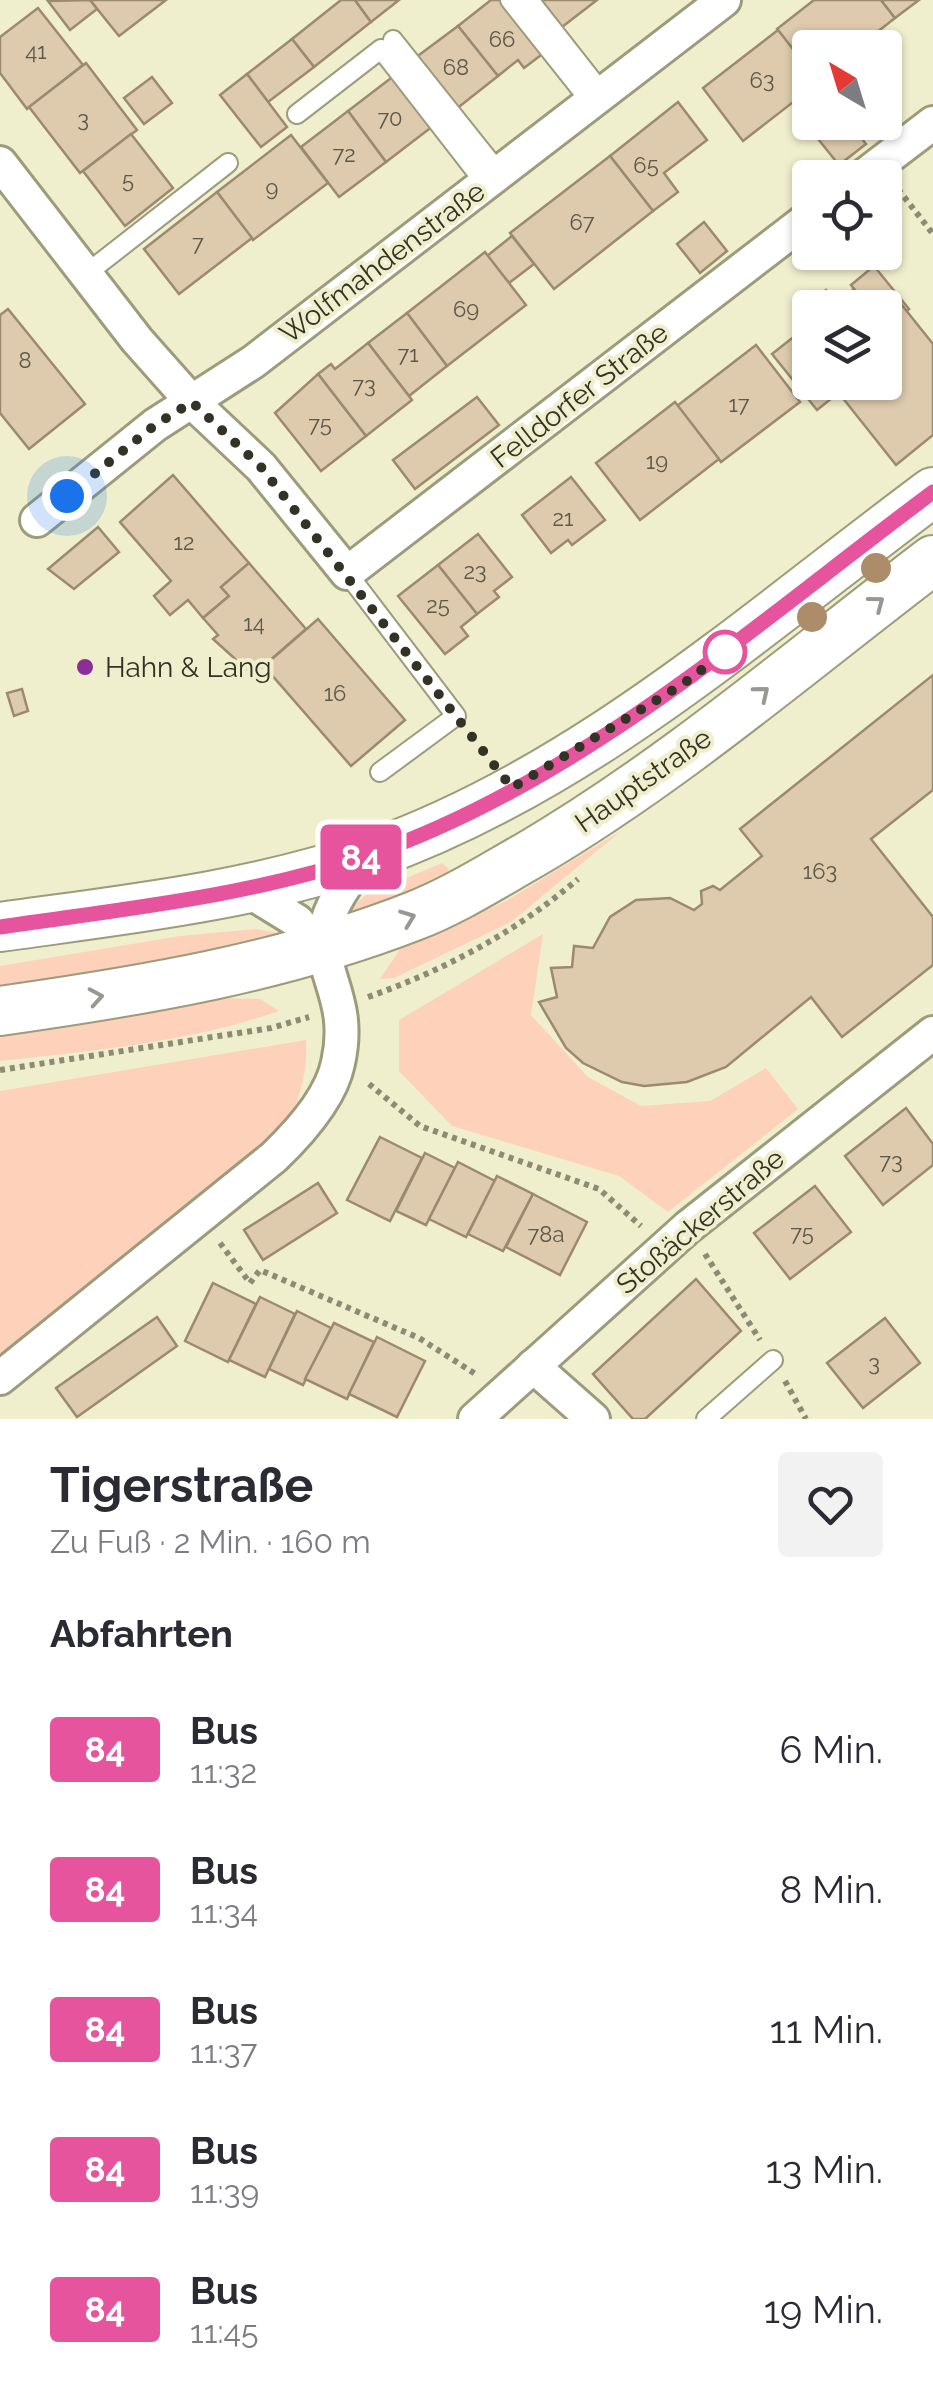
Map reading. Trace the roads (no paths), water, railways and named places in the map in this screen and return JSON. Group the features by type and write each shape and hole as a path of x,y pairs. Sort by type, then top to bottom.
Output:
{"main road":[{"name":"Hauptstraße","path":"0,927 242,887 368,856 466,815 683,684 933,492"},
{"name":"Hauptstraße","path":"0,1011 211,978 321,948 418,915 564,834 703,740 933,560"},
{"path":"466,815 458,844 468,864 490,878"}],"street":[{"name":"Wolfmahdenstraße","path":"38,520 155,425 252,362 724,0"},
{"path":"884,160 933,123"},
{"path":"0,163 192,402 261,467 347,573"},
{"name":"Felldorfer Straße","path":"347,573 792,231"},
{"name":"Hauptstraße","path":"0,1378 300,1132 338,1065 340,1036 321,948 328,912 341,886 368,856"},
{"path":"242,887 297,921 321,948"},
{"name":"Stoßäckerstraße","path":"475,1419 688,1228 933,1034"},
{"path":"533,1366 593,1419"}],"lane":[{"path":"510,0 597,98"},
{"path":"529,0 597,98"},
{"path":"393,40 492,178"},
{"path":"297,114 382,49 492,178"},
{"path":"86,274 228,164"},
{"path":"347,573 456,716 380,772"},
{"path":"706,1419 772,1360"}],"place":[{"name":"Hahn & Lang","path":"85,667"}]}
